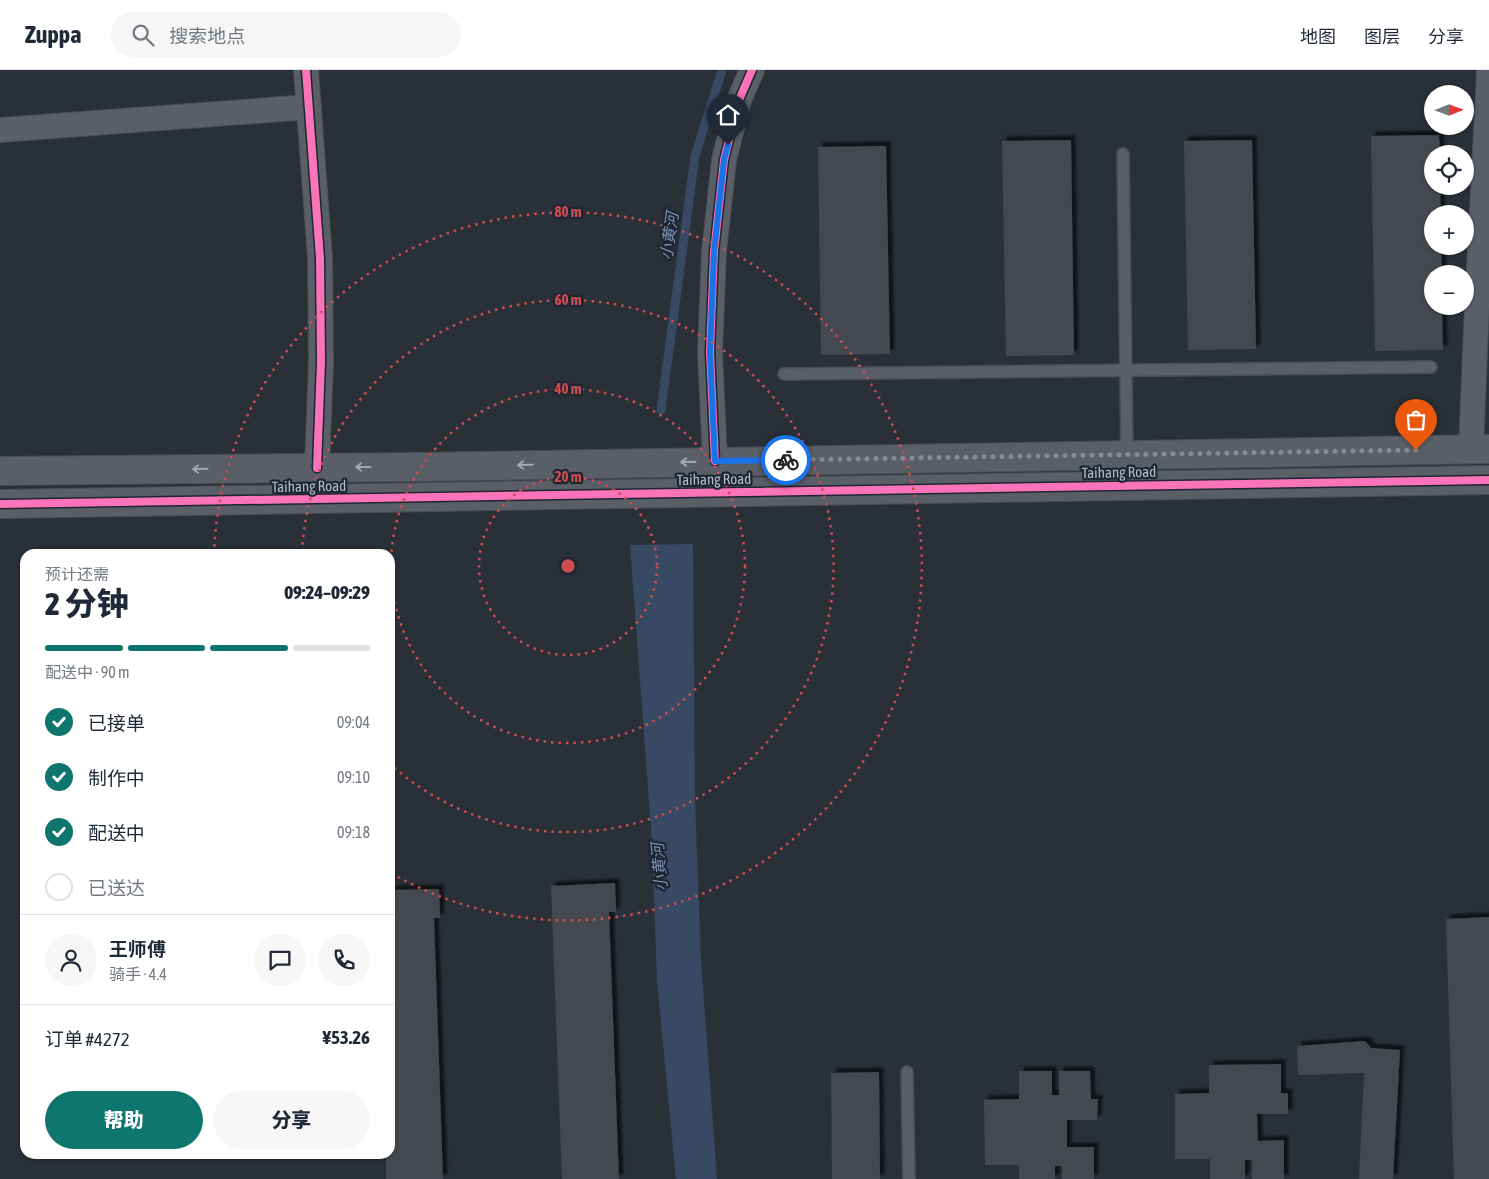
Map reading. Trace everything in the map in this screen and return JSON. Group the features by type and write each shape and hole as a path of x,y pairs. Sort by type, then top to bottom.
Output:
{"street":[{"path":"306,70 320,258 321,362 317,468"},
{"path":"715,461 710,352 714,252 724,160 739,100 752,70"},
{"path":"1480,449 1476,328 1489,72"},
{"path":"0,130 309,107"},
{"name":"Taihang Road","path":"0,471 317,468 1480,449"},
{"name":"Taihang Road","path":"0,504 421,499 947,488 1489,480"}],"lane":[{"path":"1123,154 1127,454"},
{"path":"784,374 1431,367"},
{"path":"908,1072 909,1179"}],"water":[{"path":"693,544 695,800 701,960 717,1179 676,1179 657,981 652,842 630,545"}],"building":[{"path":"1439,135 1440,145 1424,145 1424,195 1440,195 1441,205 1424,205 1424,255 1441,255 1442,265 1424,265 1424,315 1442,315 1443,350 1375,351 1371,136"},
{"path":"1071,140 1074,355 1006,356 1002,141"},
{"path":"1252,140 1256,349 1188,350 1184,141"},
{"path":"886,146 890,354 821,355 818,147"},
{"path":"615,883 616,912 609,912 619,1179 562,1179 551,886"},
{"path":"439,889 440,918 434,918 443,1179 386,1179 386,1159 395,1159 395,890"},
{"path":"1489,917 1489,1179 1454,1179 1446,919"},
{"path":"1365,1041 1371,1048 1400,1050 1393,1179 1359,1179 1364,1073 1298,1075 1297,1046"},
{"path":"1281,1064 1281,1093 1288,1093 1288,1114 1257,1114 1258,1141 1284,1140 1284,1179 1252,1179 1252,1160 1245,1160 1245,1179 1210,1179 1210,1159 1175,1159 1175,1094 1209,1093 1209,1065"},
{"path":"1019,1071 1052,1071 1052,1095 1059,1095 1059,1071 1090,1071 1091,1099 1098,1099 1097,1120 1067,1120 1067,1147 1094,1147 1094,1179 1062,1179 1062,1166 1055,1166 1055,1179 1019,1179 1019,1165 985,1165 984,1100 1019,1099"},
{"path":"879,1072 880,1179 832,1179 831,1073"}],"waterway":[{"name":"小黄河","path":"661,410 695,156 722,70"}],"cycle path":[{"path":"306,70 320,258 321,362 317,468"},
{"path":"715,461 710,352 714,252 724,160 739,100 752,70"},
{"path":"0,504 1489,480"}],"way so far":[{"path":"786,460 1416,450"}],"route":[{"path":"728,145 724,160 714,252 710,352 715,461 786,460"}]}
